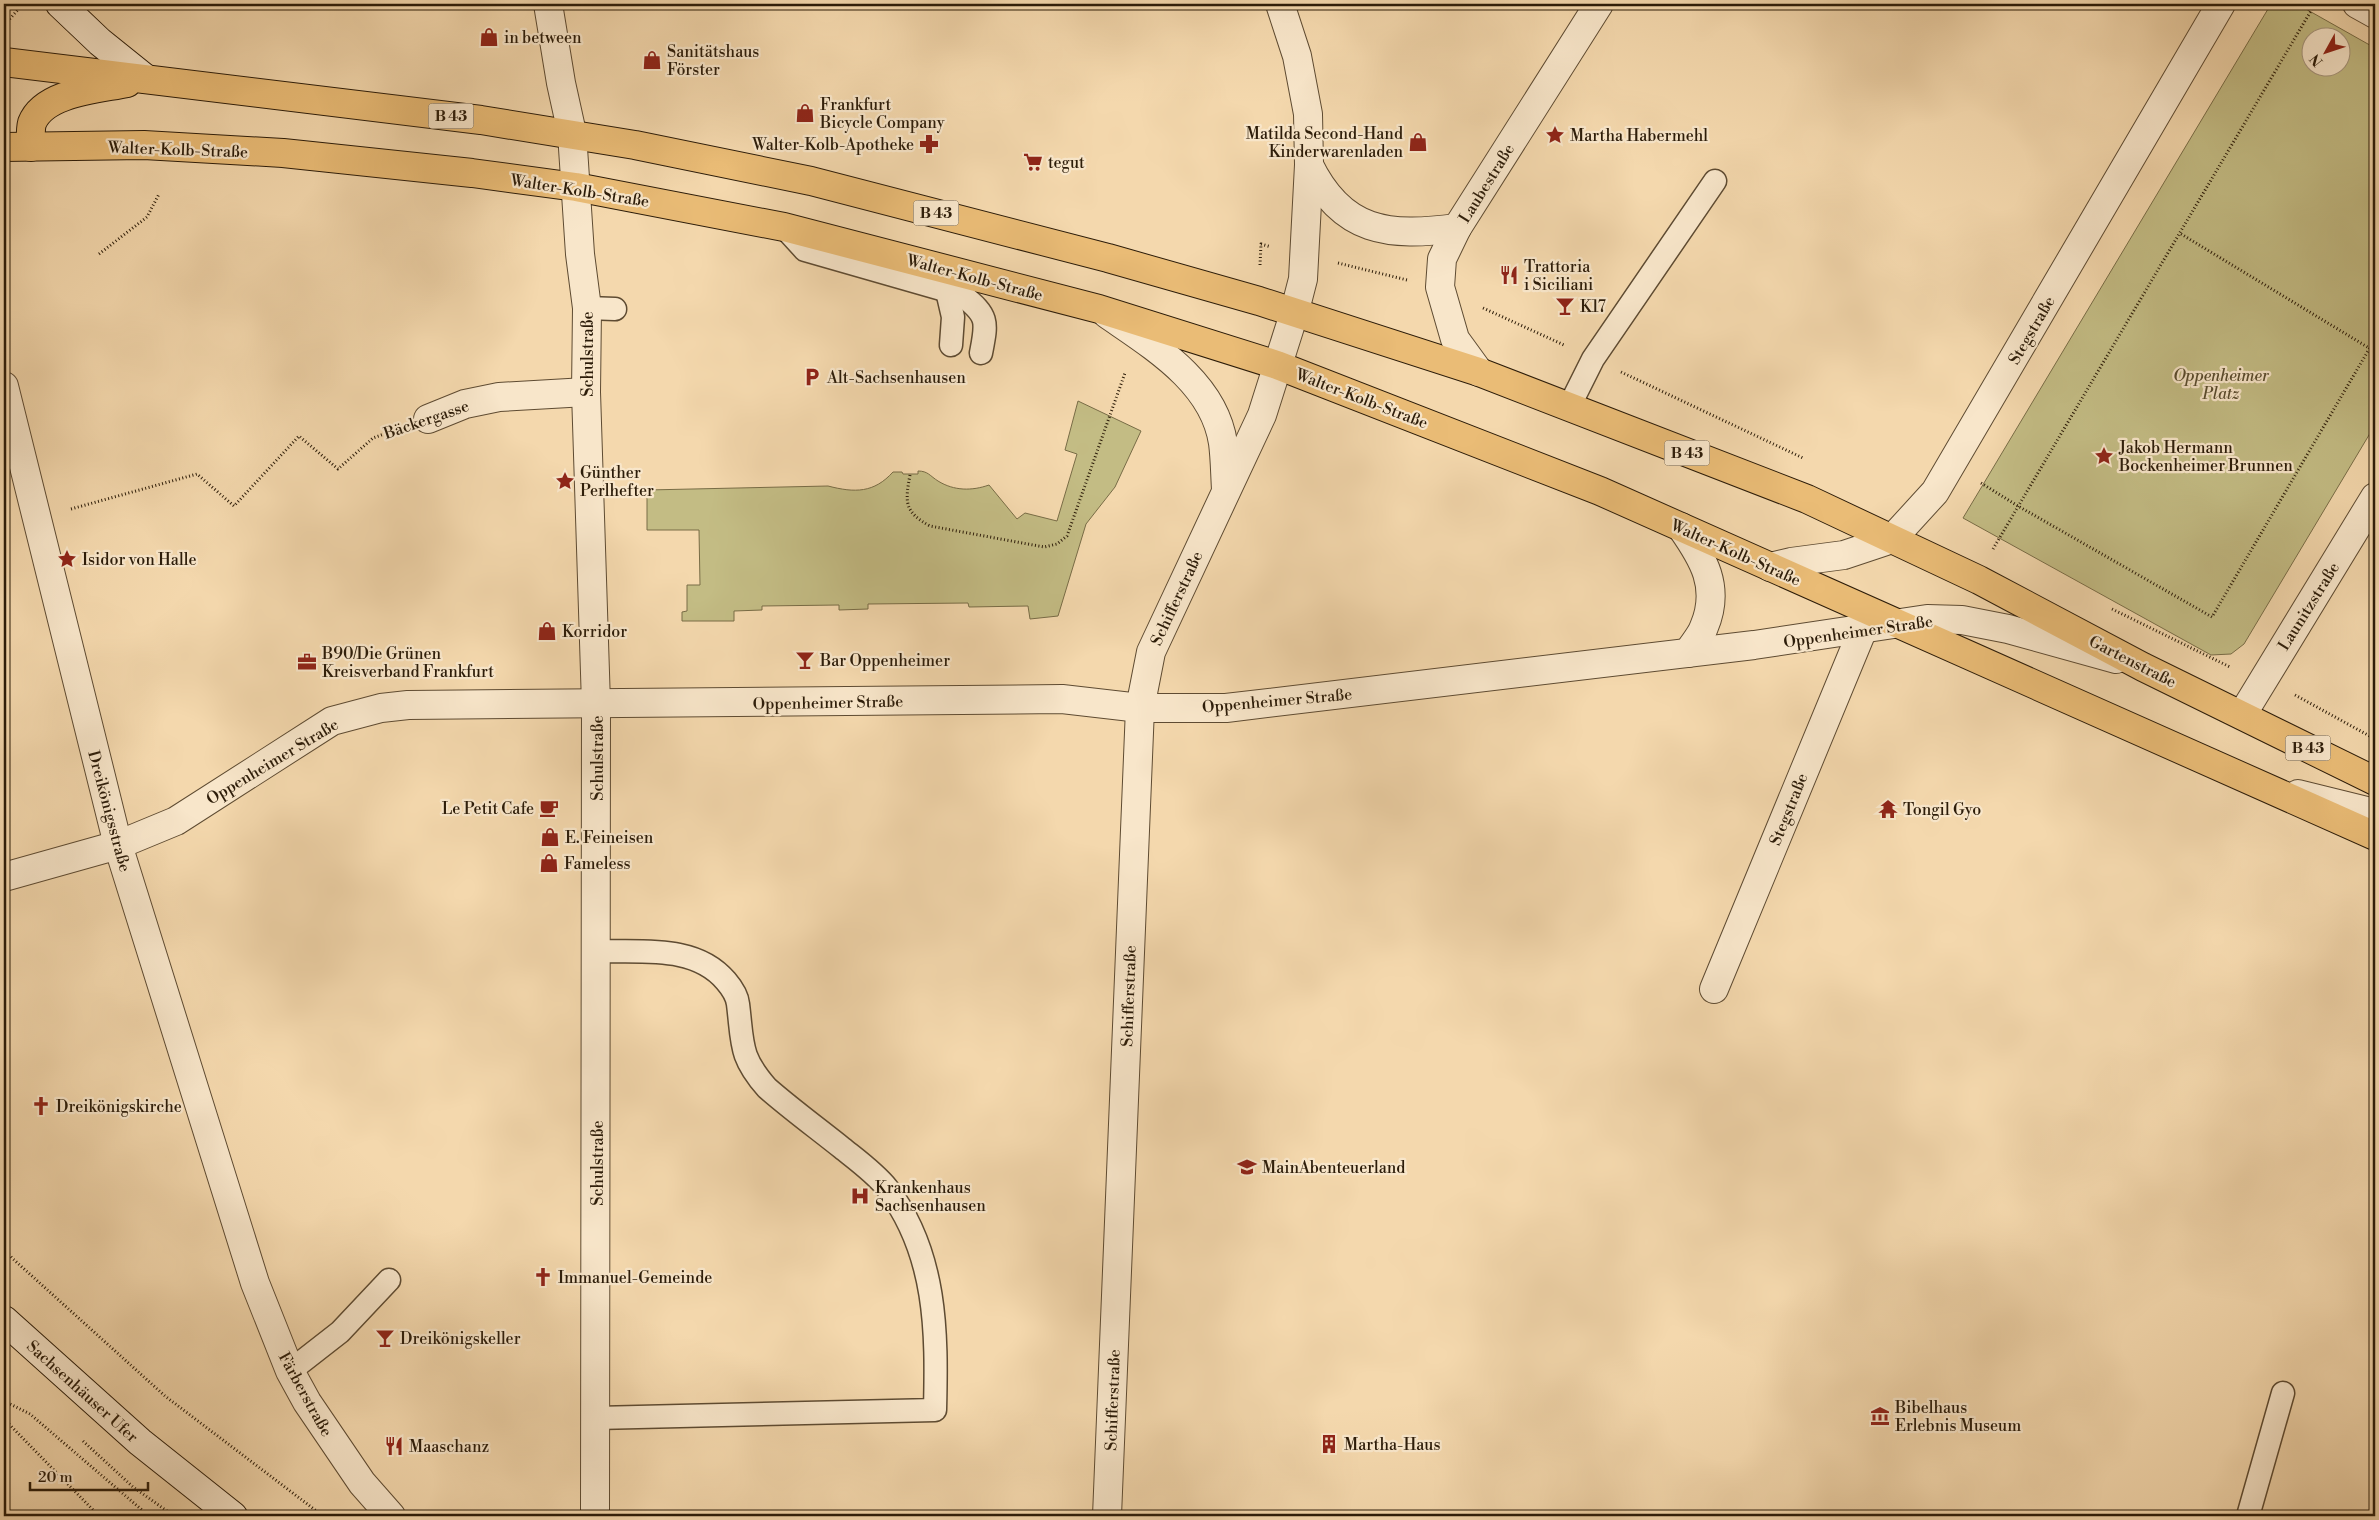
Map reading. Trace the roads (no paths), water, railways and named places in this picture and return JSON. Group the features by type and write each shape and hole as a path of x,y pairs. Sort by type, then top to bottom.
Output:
{"main road":[{"name":"B 43","path":"4,62 481,120 572,133 811,181 1108,258 1258,301 1479,372 1807,499 1892,539"},
{"name":"B 43","path":"30,146 32,124 46,105 58,98 146,79"},
{"name":"Walter-Kolb-Straße","path":"4,147 144,145 283,153 472,173 576,187 784,227 1099,309 1277,365 1600,490 1894,623"},
{"name":"Gartenstraße","path":"1892,539 1979,580 2143,667 2375,781"},
{"path":"1894,623 2375,836"}],"street":[{"path":"60,4 100,42 146,79"},
{"name":"Schulstraße","path":"548,4 561,83 572,133 580,254 587,308 586,392 596,704 598,951 595,1516"},
{"name":"Schifferstraße","path":"1107,1516 1140,708 1151,652 1262,415 1294,314 1305,264 1309,165 1306,105 1297,56 1280,4"},
{"name":"Laubestraße","path":"1479,372 1455,339 1440,287 1442,259 1457,228 1599,4"},
{"name":"Stegstraße","path":"1770,567 1791,562 1844,555 1892,539 1935,492 1953,465 2221,4"},
{"path":"2357,4 2375,14"},
{"name":"Schifferstraße","path":"1309,165 1320,187 1336,205 1363,223 1397,232 1426,232 1457,228"},
{"name":"Schifferstraße","path":"1099,309 1157,348 1194,384 1213,412 1223,441 1226,493"},
{"name":"Dreikönigsstraße","path":"4,386 118,845 237,1229"},
{"name":"Bäckergasse","path":"428,419 465,404 500,397 586,392"},
{"name":"Launitzstraße","path":"2242,715 2263,677 2375,497"},
{"path":"1681,527 1701,556 1708,578 1711,603 1704,628 1688,653"},
{"name":"Oppenheimer Straße","path":"4,877 118,845 176,820 332,721 360,712 408,705 1062,699 1140,708 1226,708 1688,653 1863,630 1894,623 1927,620 1962,620 2008,629 2143,667"},
{"name":"Stegstraße","path":"1714,989 1863,630"},
{"path":"2262,786 2375,813"},
{"name":"Färberstraße","path":"237,1229 255,1283 290,1371 332,1440 362,1482 391,1516"},
{"name":"Sachsenhäuser Ufer","path":"4,1320 140,1442 233,1516"}],"lane":[{"path":"1569,407 1593,359 1715,181"},
{"path":"784,227 805,250 962,295 977,306 986,326 981,353"},
{"path":"947,291 954,318 951,345"},
{"path":"587,308 614,309"},
{"path":"596,1418 935,1410 937,1353 930,1281 920,1248 907,1220 886,1188 864,1166 767,1088 757,1077 748,1064 740,1037 738,1003 735,994 720,973 697,959 683,954 598,951"},
{"path":"290,1371 340,1332 389,1280"},
{"path":"2248,1516 2283,1393"}],"place":[{"name":"in between","path":"489,37"},
{"name":"Sanitätshaus Förster","path":"652,60"},
{"name":"Frankfurt Bicycle Company","path":"805,113"},
{"name":"Martha Habermehl","path":"1555,135"},
{"name":"Matilda Second-Hand Kinderwarenladen","path":"1418,142"},
{"name":"Walter-Kolb-Apotheke","path":"929,144"},
{"name":"tegut","path":"1033,162"},
{"name":"Trattoria i Siciliani","path":"1509,275"},
{"name":"K17","path":"1565,306"},
{"name":"Alt-Sachsenhausen","path":"812,377"},
{"name":"Jakob Hermann Bockenheimer Brunnen","path":"2104,456"},
{"name":"Günther Perlhefter","path":"565,481"},
{"name":"Isidor von Halle","path":"67,559"},
{"name":"Korridor","path":"547,631"},
{"name":"Bar Oppenheimer","path":"805,660"},
{"name":"B90/Die Grünen Kreisverband Frankfurt","path":"307,662"},
{"name":"Le Petit Cafe","path":"549,808"},
{"name":"Tongil Gyo","path":"1888,809"},
{"name":"E. Feineisen","path":"550,837"},
{"name":"Fameless","path":"549,863"},
{"name":"Dreikönigskirche","path":"41,1106"},
{"name":"MainAbenteuerland","path":"1247,1167"},
{"name":"Krankenhaus Sachsenhausen","path":"860,1196"},
{"name":"Immanuel-Gemeinde","path":"543,1277"},
{"name":"Dreikönigskeller","path":"385,1338"},
{"name":"Bibelhaus Erlebnis Museum","path":"1880,1416"},
{"name":"Martha-Haus","path":"1329,1444"},
{"name":"Maaschanz","path":"394,1446"}],"park label":[{"name":"Oppenheimer Platz","path":"2221,384"}]}
